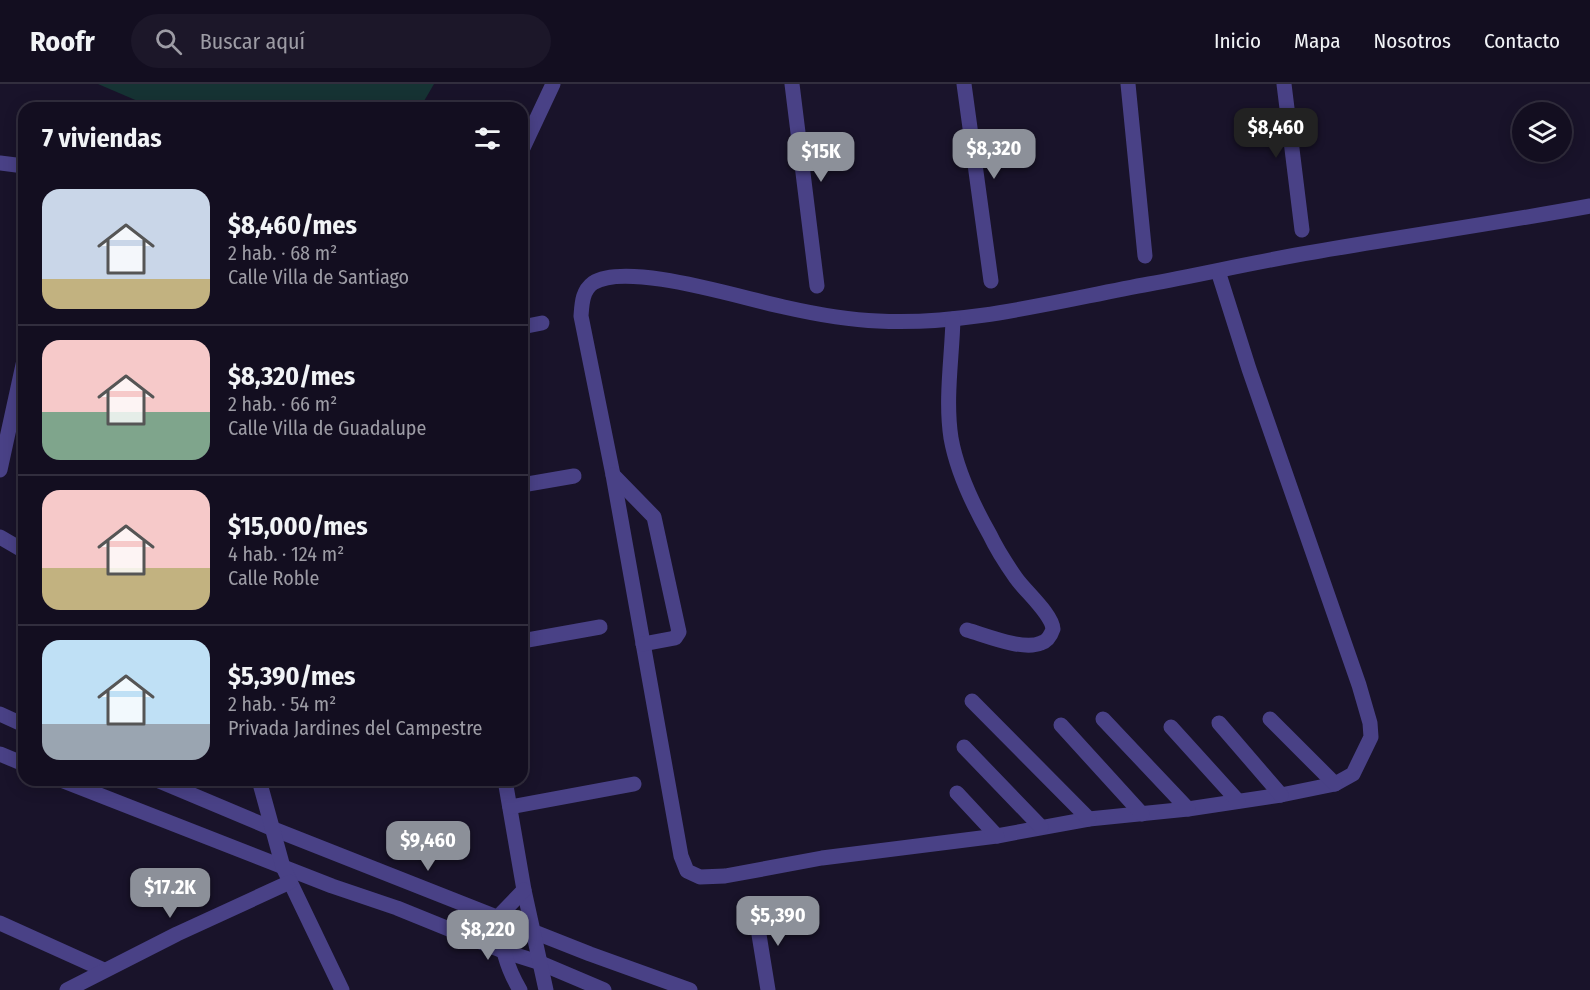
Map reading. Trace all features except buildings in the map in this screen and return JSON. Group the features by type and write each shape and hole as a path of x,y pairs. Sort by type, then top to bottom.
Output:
{"street":[{"path":"528,137 553,84"},
{"path":"792,84 817,286"},
{"path":"964,84 991,281"},
{"path":"1128,84 1145,256"},
{"path":"1284,84 1302,230"},
{"path":"0,163 18,165"},
{"path":"1218,272 1370,723 1371,737 1353,774 1335,784 1188,809 1089,819 997,836 822,858 725,876 705,878 687,871 681,856 613,475 581,316 583,297 586,290 593,284 601,280 635,276 660,279 787,308 858,320 903,322 953,319 1218,272 1310,253 1590,206"},
{"path":"953,319 950,422 961,472 990,536 1016,577 1053,625 1048,638 1038,644 1004,641 967,630"},
{"path":"528,326 542,323"},
{"path":"0,470 18,388"},
{"path":"613,475 654,517 679,632 675,638 643,644"},
{"path":"528,484 574,476"},
{"path":"0,537 18,548"},
{"path":"528,640 600,627"},
{"path":"972,701 1089,819"},
{"path":"0,714 18,722"},
{"path":"1103,718 1188,809"},
{"path":"1270,719 1335,784"},
{"path":"1219,723 1281,795"},
{"path":"1062,724 1142,814"},
{"path":"1171,727 1238,801"},
{"path":"964,747 1041,828"},
{"path":"0,754 18,762"},
{"path":"510,807 634,784"},
{"path":"76,786 283,867 397,908 502,951 538,962 604,990"},
{"path":"171,786 271,828 590,954 690,990"},
{"path":"260,786 283,867 342,990"},
{"path":"506,786 538,962 546,990"},
{"path":"957,793 997,836"},
{"path":"67,990 104,970 290,882"},
{"path":"498,917 524,890"},
{"path":"755,910 768,990"},
{"path":"498,917 502,951 520,990"},
{"path":"0,923 104,970"},
{"path":"579,980 590,954"}],"green space":[{"path":"98,84 434,84 424,102 140,102"}]}
